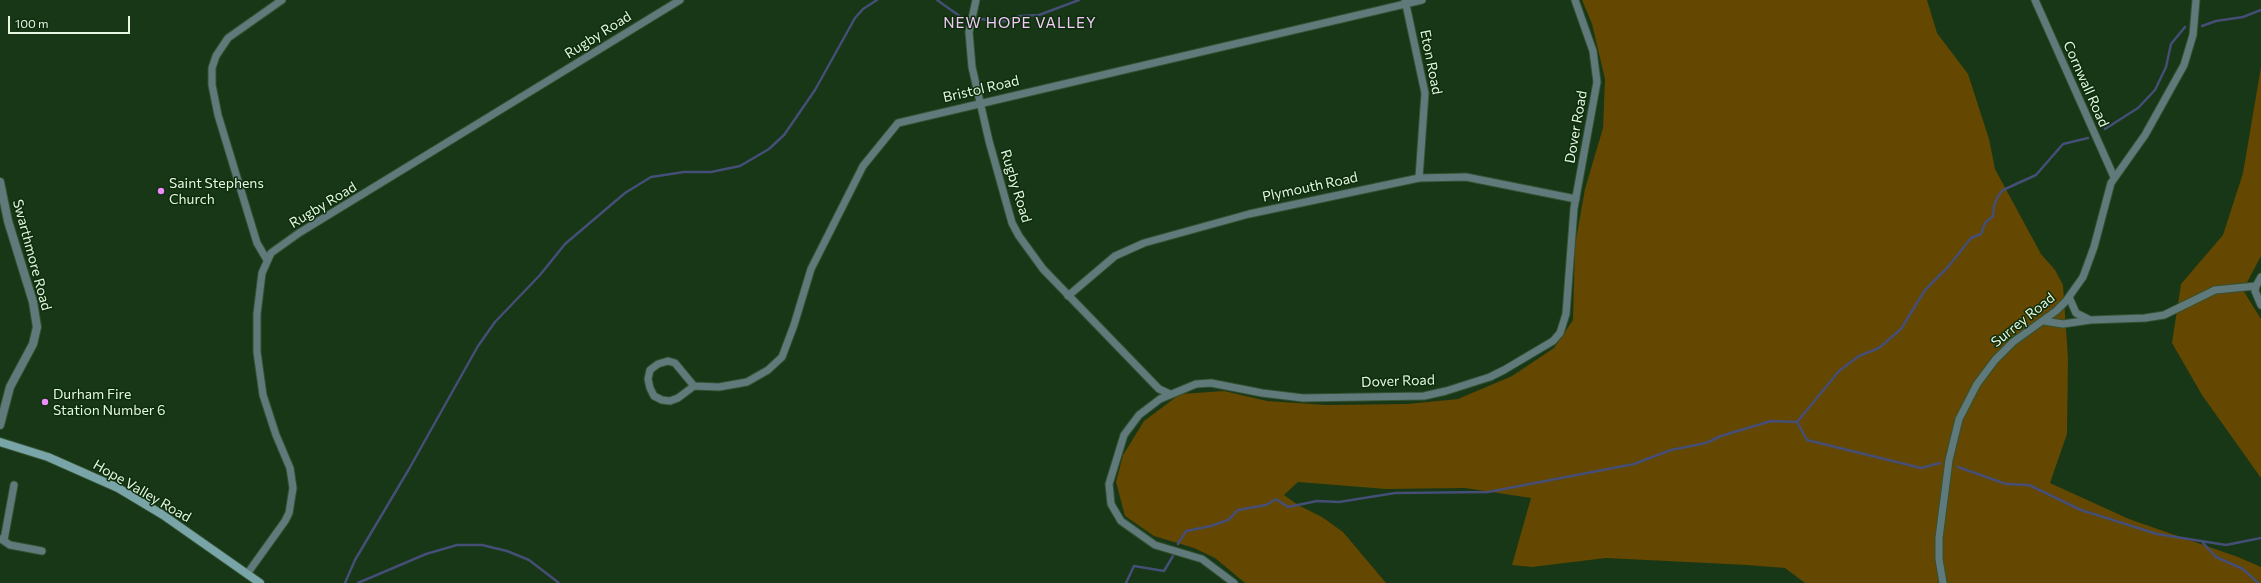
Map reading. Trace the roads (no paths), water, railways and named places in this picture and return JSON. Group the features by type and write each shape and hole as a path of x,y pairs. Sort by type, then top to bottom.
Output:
{"main road":[{"name":"Hope Valley Road","path":"0,442 37,452 98,478 163,515 260,583"}],"street":[{"path":"265,0 270,8"},
{"path":"267,260 257,243 218,115 212,84 212,68 222,45 238,30 282,0"},
{"name":"Rugby Road","path":"247,574 281,529 289,513 294,488 290,468 276,435 263,395 257,352 257,314 262,273 267,260 278,248 299,233 680,0"},
{"name":"Rugby Road","path":"976,0 969,32 972,67 1012,223 1019,236 1043,269 1159,389 1170,394"},
{"name":"Bristol Road","path":"694,386 719,387 747,382 768,370 782,357 794,325 811,268 864,166 898,123 1405,2 1422,0"},
{"name":"Dover Road","path":"1234,583 1202,559 1155,545 1142,538 1121,522 1111,504 1109,489 1110,476 1124,435 1139,415 1170,394 1196,384 1211,383 1262,394 1303,398 1424,396 1446,391 1504,370 1553,341 1564,324 1567,304 1571,233 1597,82 1593,51 1575,0"},
{"name":"Cornwall Road","path":"2035,0 2114,178"},
{"name":"Surrey Road","path":"1943,583 1939,559 1939,538 1949,460 1960,420 1977,384 1995,360 2013,342 2044,321 2069,297 2086,270 2114,178 2145,135 2184,65 2193,35 2196,0"},
{"name":"Eton Road","path":"1405,2 1425,93 1419,178"},
{"name":"Plymouth Road","path":"1068,296 1115,256 1144,243 1249,214 1419,178 1466,177 1576,199"},
{"name":"Swarthmore Road","path":"0,182 8,221 35,310 37,327 33,344 10,387 0,425"},
{"path":"2261,277 2256,286 2255,292 2261,305"},
{"path":"2044,321 2063,324 2090,320 2145,318 2164,315 2215,290 2256,286"},
{"path":"2069,297 2076,313 2090,320"},
{"path":"668,361 676,363 694,386 678,398 670,401 662,400 654,396 650,388 648,379 650,370 658,364 668,361"},
{"path":"14,486 8,528 2,540 10,545 42,551"}],"waterway":[{"path":"345,583 355,560 409,469 478,346 495,322 540,275 565,244 625,193 651,177 684,172 711,172 740,166 769,149 784,135 815,90 855,18 863,9 877,0"},
{"path":"937,0 961,17"},
{"path":"982,19 996,22 1006,21 1020,16 1039,15 1079,0"},
{"path":"2202,26 2216,21 2243,17 2261,10"},
{"path":"2105,129 2138,108 2155,90 2166,67 2171,44 2185,27"},
{"path":"1797,422 1839,371 1859,356 1879,348 1901,329 1925,290 1948,267 1971,238 1981,234 1985,223 1993,216 1994,206 1998,196 2003,190 2036,175 2063,144 2088,138"},
{"path":"1178,544 1186,531 1211,526 1228,520 1238,510 1266,505 1276,499 1288,507 1317,501 1339,502 1395,493 1488,492 1634,464 1671,450 1706,443 1721,436 1771,421 1797,422"},
{"path":"1797,422 1807,440 1921,468 1940,463"},
{"path":"1958,467 2006,484 2029,485 2081,510 2157,534 2226,545 2261,538"},
{"path":"2203,543 2216,557 2243,569 2258,583"},
{"path":"358,583 426,554 457,545 482,545 507,551 529,560 559,583"},
{"path":"1126,583 1134,566 1164,571 1173,556"}],"place":[{"name":"Saint Stephens Church","path":"161,191"},
{"name":"Durham Fire Station Number 6","path":"45,402"}],"district":[{"name":"NEW HOPE VALLEY","path":"1020,23"}]}
